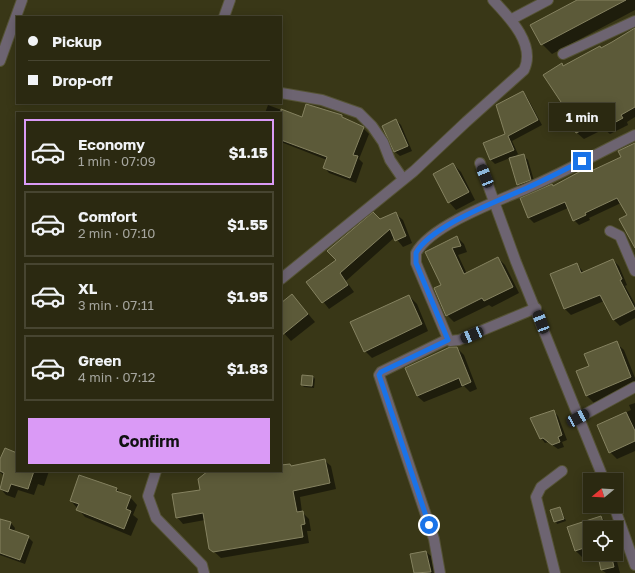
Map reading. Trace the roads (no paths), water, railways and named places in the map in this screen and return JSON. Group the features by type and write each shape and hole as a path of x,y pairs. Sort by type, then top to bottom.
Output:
{"street":[{"path":"16,16 22,0"},
{"path":"224,16 230,0"},
{"path":"282,278 403,180 524,70 528,62 528,53 512,19 494,0"},
{"path":"512,19 548,0"},
{"path":"0,61 16,17"},
{"path":"563,54 635,21"},
{"path":"282,93 322,100 359,114 372,126 383,142 390,160 403,180"},
{"path":"448,340 416,263 416,253 438,232 495,201 528,188 635,134"},
{"path":"480,163 516,262 536,308 578,418 601,473"},
{"path":"610,231 620,236 635,271"},
{"path":"440,573 434,539 379,375 381,372 448,340 453,342 459,340 536,308"},
{"path":"578,418 635,387"},
{"path":"555,573 536,497 541,487 562,471"},
{"path":"156,472 148,496 156,518 202,565 204,573"},
{"path":"616,513 635,566"}]}
